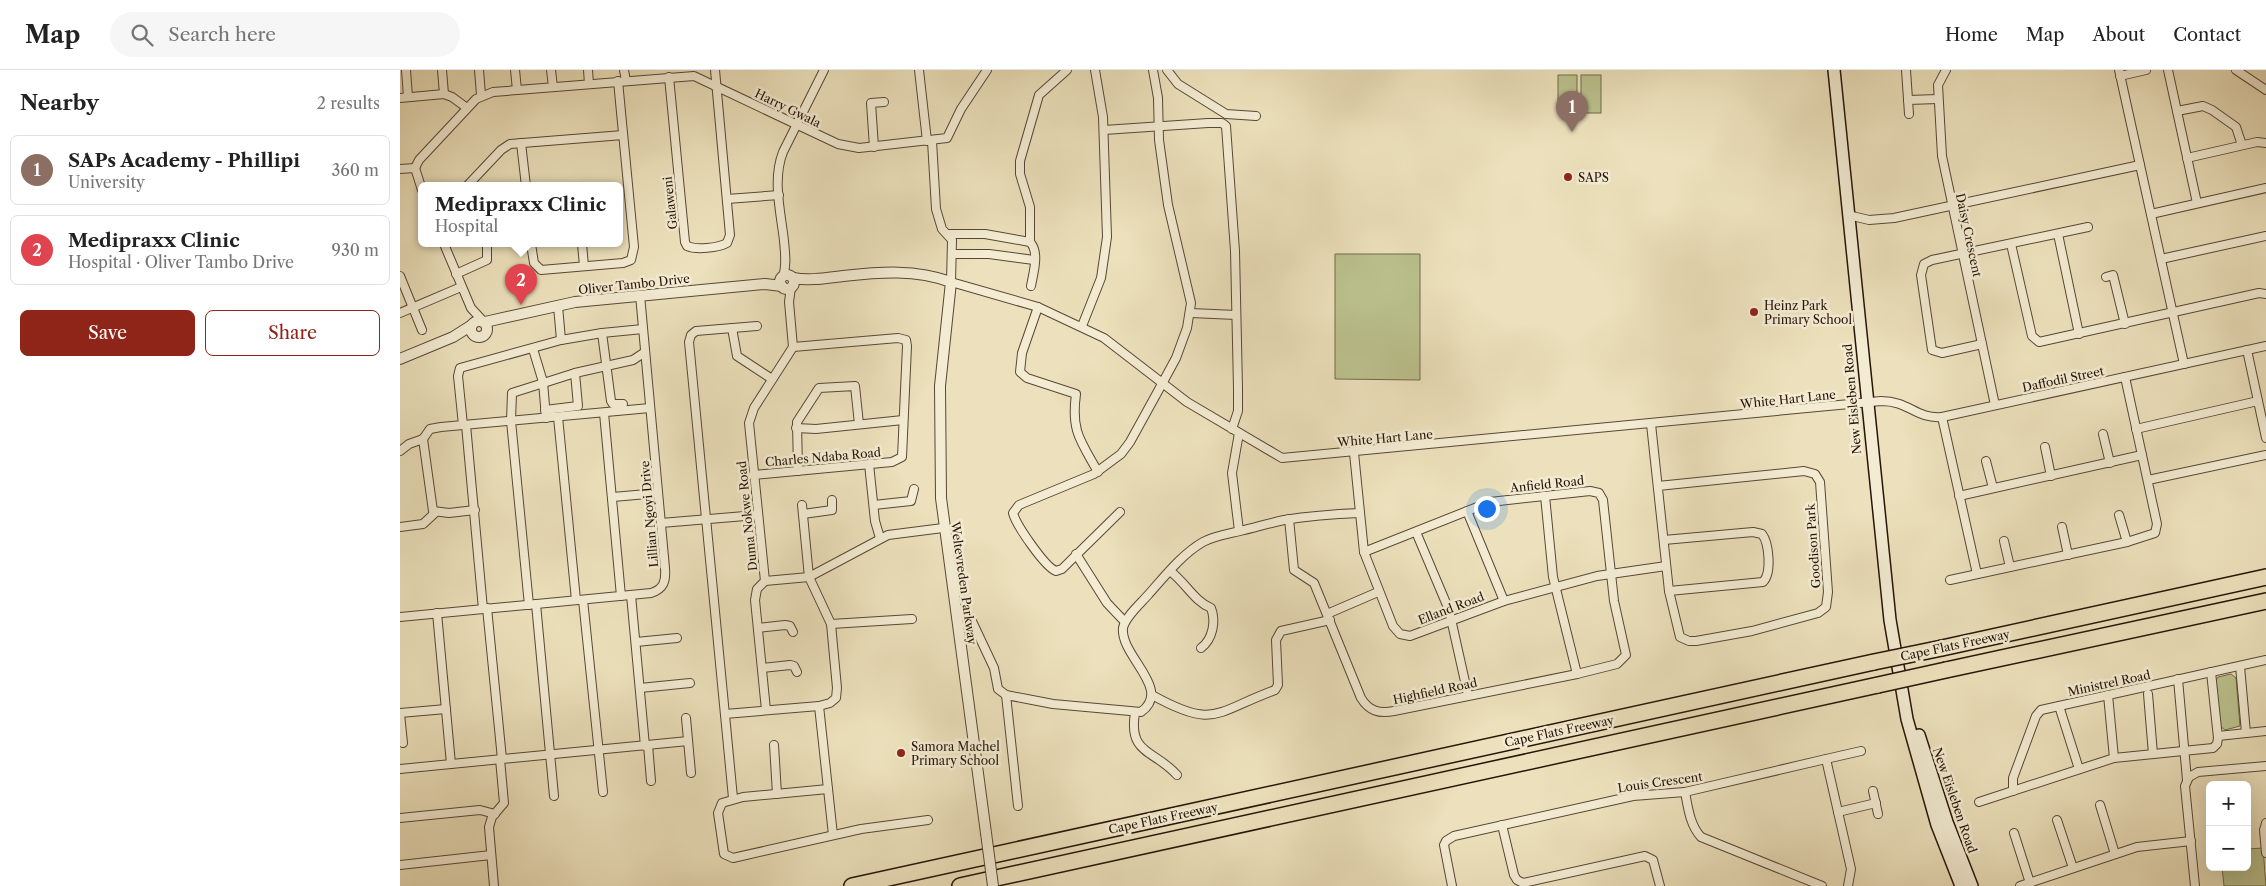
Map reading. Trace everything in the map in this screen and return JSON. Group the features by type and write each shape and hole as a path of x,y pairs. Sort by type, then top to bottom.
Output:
{"highway":[{"name":"Cape Flats Freeway","path":"852,886 2266,577"},
{"name":"Cape Flats Freeway","path":"960,886 2266,601"}],"main road":[{"name":"New Eisleben Road","path":"1834,70 1852,219 1866,403 1888,603 1907,719 1927,792 1961,886"},
{"name":"New Eisleben Road","path":"1904,694 1947,822 1972,886"}],"street":[{"path":"406,70 404,98 444,94 452,97 467,108"},
{"path":"442,70 444,94"},
{"path":"419,182 415,168 419,160 481,95 479,70"},
{"path":"515,70 517,90"},
{"path":"551,70 553,87"},
{"path":"588,70 589,84"},
{"path":"531,247 534,263 542,270 623,263 632,260 634,247 624,187 622,81 624,70"},
{"name":"Galaweni","path":"665,75 687,246 692,248 722,245 727,243 730,235 715,70"},
{"path":"793,347 779,195 780,159 824,70"},
{"path":"919,70 930,141 936,209 942,229 949,234 952,240 951,282"},
{"name":"Harry Gwala","path":"481,95 665,75 694,76 847,148 874,147 947,138 961,109 988,70"},
{"path":"1031,286 1034,247 1030,242 1030,207 1020,174 1020,161 1039,95 1067,70"},
{"path":"1082,326 1098,287 1106,245 1104,130 1095,70"},
{"path":"1120,512 1062,569 1052,570 1016,521 1014,511 1026,502 1098,472 1120,454 1130,442 1183,342 1191,313 1190,298 1170,216 1158,126 1158,98 1153,70"},
{"path":"1167,70 1178,84 1228,115 1256,116"},
{"path":"1906,70 1908,114"},
{"name":"Daisy Crescent","path":"1946,70 1938,81 1942,156 1951,206 1995,405"},
{"path":"2146,70 2120,73 2184,364"},
{"path":"2168,70 2197,203"},
{"path":"2236,70 2266,90"},
{"path":"1908,100 1938,99"},
{"path":"874,147 871,103 884,102"},
{"path":"2177,111 2202,106 2212,110 2236,127 2242,145"},
{"path":"1228,115 1226,126 1234,241 1238,403 1232,473 1238,532"},
{"path":"1104,130 1219,123 1226,126"},
{"path":"471,182 505,147 521,143 623,135"},
{"path":"2187,158 2242,145 2266,142"},
{"path":"521,143 526,182"},
{"path":"1852,219 1883,220 2140,165"},
{"path":"400,169 415,168"},
{"path":"2151,214 2266,188"},
{"path":"727,199 779,195"},
{"path":"1982,344 1942,353 1934,352 1930,346 1922,267 1932,260 2088,227"},
{"path":"949,234 985,234 1030,242"},
{"path":"2058,234 2079,334"},
{"path":"2161,259 2266,236"},
{"path":"2011,244 2033,339 2044,342 2125,324 2172,311 2259,293 2266,294"},
{"path":"445,247 461,287 480,325"},
{"path":"456,274 487,260 488,247"},
{"path":"582,247 584,266"},
{"path":"953,254 989,254 1034,260"},
{"name":"Oliver Tambo Drive","path":"400,359 480,325 558,306 640,295 902,271 926,274 951,282"},
{"path":"2106,277 2113,275 2125,324"},
{"path":"400,276 422,330"},
{"name":"White Hart Lane","path":"951,282 1038,307 1082,326 1104,338 1188,402 1282,458 1354,453 1866,403"},
{"name":"Weltevreden Parkway","path":"951,282 940,386 939,467 944,528 994,886"},
{"path":"400,313 461,287"},
{"name":"Lillian Ngoyi Drive","path":"400,617 631,595 655,591 664,584 666,568 640,295"},
{"path":"558,306 561,340"},
{"path":"1038,307 1022,353 1020,372 1027,378 1076,394 1073,414 1075,426 1098,472"},
{"path":"1191,313 1236,314"},
{"name":"Oliver Tambo Drive","path":"453,337 482,336 480,325"},
{"path":"733,798 689,342 691,335 696,331 757,326"},
{"path":"732,328 737,356 772,379"},
{"path":"494,886 489,827 495,814 504,803 504,798 485,608 458,376 460,368 561,340 643,329"},
{"path":"602,333 611,403 623,404"},
{"name":"Charles Ndaba Road","path":"754,475 900,460 903,452 903,420 908,346 906,340 898,338 793,347"},
{"name":"Daffodil Street","path":"1866,403 1894,401 1926,417 1942,417 2266,346"},
{"name":"Duma Nokwe Road","path":"793,347 749,418 757,515 765,581 809,577 880,538 900,532 944,528"},
{"path":"533,349 543,382 546,414"},
{"path":"2247,350 2266,438"},
{"path":"554,796 511,421 513,392 575,373 633,360 645,352"},
{"path":"400,451 409,444 423,439 430,429 511,421 575,408 578,405 575,373"},
{"path":"1950,580 2127,542 2153,535 2157,531 2148,480 2125,377"},
{"path":"798,470 796,428 801,415 816,391 822,386 854,386 859,424"},
{"path":"2136,429 2258,401"},
{"path":"546,414 558,417 650,408"},
{"path":"604,413 621,596"},
{"path":"558,417 603,792"},
{"path":"1942,417 1977,574"},
{"path":"796,428 903,420"},
{"path":"1651,424 1669,591 1763,582 1768,571 1765,540 1762,534 1753,532 1664,540"},
{"path":"2103,434 2110,463"},
{"path":"423,439 431,506 436,512 449,513 474,510"},
{"path":"2045,447 2052,476"},
{"name":"Elland Road","path":"1354,453 1364,552 1392,626 1400,634 1410,636 1504,601 1555,587 1612,573 1666,566"},
{"path":"1959,496 2142,455"},
{"path":"2148,480 2266,455"},
{"path":"1986,461 1993,488"},
{"path":"869,464 880,538"},
{"name":"Goodison Park","path":"1658,486 1804,471 1815,474 1820,482 1828,592 1826,607 1823,610 1752,631 1689,641 1684,640 1678,633 1669,591"},
{"path":"874,505 911,501 914,489"},
{"name":"Anfield Road","path":"1364,552 1490,502 1590,491 1602,496 1612,573"},
{"path":"612,497 658,493"},
{"path":"1545,496 1555,587 1577,674"},
{"path":"803,514 830,511 832,509 832,500"},
{"path":"725,714 819,706 830,703 836,698 837,688 831,624 809,577 802,505"},
{"path":"1467,511 1504,601"},
{"path":"400,527 423,524 436,512"},
{"path":"956,614 970,617 994,668 998,689 1006,695 1053,704 1135,713 1148,706 1152,695 1150,684 1127,646 1123,629 1125,622 1170,572 1203,542 1291,519 1360,513"},
{"path":"661,523 757,515"},
{"path":"2119,515 2127,542"},
{"name":"Highfield Road","path":"1291,519 1293,567 1296,572 1314,583 1361,698 1373,710 1385,713 1577,674 1617,664 1626,655 1614,600 1612,573"},
{"path":"2062,527 2068,555"},
{"path":"1416,532 1452,620 1468,695"},
{"path":"2004,541 2010,567"},
{"path":"1076,554 1107,603 1125,622"},
{"path":"1170,572 1185,583 1200,603 1211,608 1211,634 1201,648"},
{"path":"765,581 756,593 766,710"},
{"path":"1152,695 1189,713 1202,716 1230,710 1275,690 1278,685 1276,640 1281,631 1328,617 1378,592"},
{"path":"631,595 651,781"},
{"path":"437,613 451,764"},
{"path":"831,624 912,618"},
{"path":"758,628 788,625 793,632"},
{"path":"636,642 677,638"},
{"name":"Ministrel Road","path":"2013,791 2013,778 2036,716 2041,710 2266,660"},
{"path":"762,668 790,665 794,666 797,672"},
{"path":"2240,666 2246,733"},
{"path":"1980,802 2114,758 2211,749 2217,744 2218,736 2211,672"},
{"path":"2178,679 2187,780 2185,786 2195,886"},
{"path":"640,688 690,683"},
{"path":"2148,694 2153,754"},
{"path":"1006,695 1018,806"},
{"path":"2108,695 2114,758"},
{"path":"819,706 833,835"},
{"path":"2059,706 2078,769"},
{"path":"403,743 400,714 446,709"},
{"path":"1135,713 1133,733 1138,743 1170,767 1177,775"},
{"path":"686,718 691,773"},
{"path":"2218,736 2266,731"},
{"path":"400,769 688,741"},
{"path":"774,745 777,794"},
{"name":"Louis Crescent","path":"1452,886 1444,851 1446,841 1454,836 1633,796 1685,792 1861,751"},
{"path":"1826,759 1851,868 1848,886"},
{"path":"2187,780 2198,772 2266,766"},
{"path":"828,789 733,798 722,803 718,813 721,846 726,856 733,858 873,827 928,820"},
{"path":"1685,792 1695,830 1701,836 1822,886"},
{"path":"1873,792 1878,814"},
{"path":"1838,812 1876,803"},
{"path":"2100,805 2115,854"},
{"path":"400,818 480,810 495,814"},
{"path":"2057,820 2073,868"},
{"path":"2266,823 2264,830 2266,853"},
{"path":"1502,825 1514,875 1523,883 1646,856 1653,860 1660,886"},
{"path":"2014,833 2030,883"},
{"path":"2020,886 2140,846 2190,841"},
{"path":"400,865 491,855"}],"green space":[{"path":"1558,75 1577,75 1577,114 1558,113"},
{"path":"1581,75 1601,75 1601,113 1581,113"},
{"path":"1335,254 1420,254 1420,380 1335,379"},
{"path":"2231,674 2236,678 2240,726 2225,730 2220,726 2216,680 2218,677"},
{"path":"2263,848 2266,886 2224,886 2222,871 2251,871 2251,849"}],"place":[{"name":"SAPs Academy - Phillipi","path":"1572,132"},
{"name":"SAPS","path":"1568,177"},
{"name":"Medipraxx Clinic","path":"521,305"},
{"name":"Heinz Park Primary School","path":"1754,312"},
{"name":"Samora Machel Primary School","path":"901,753"}]}
